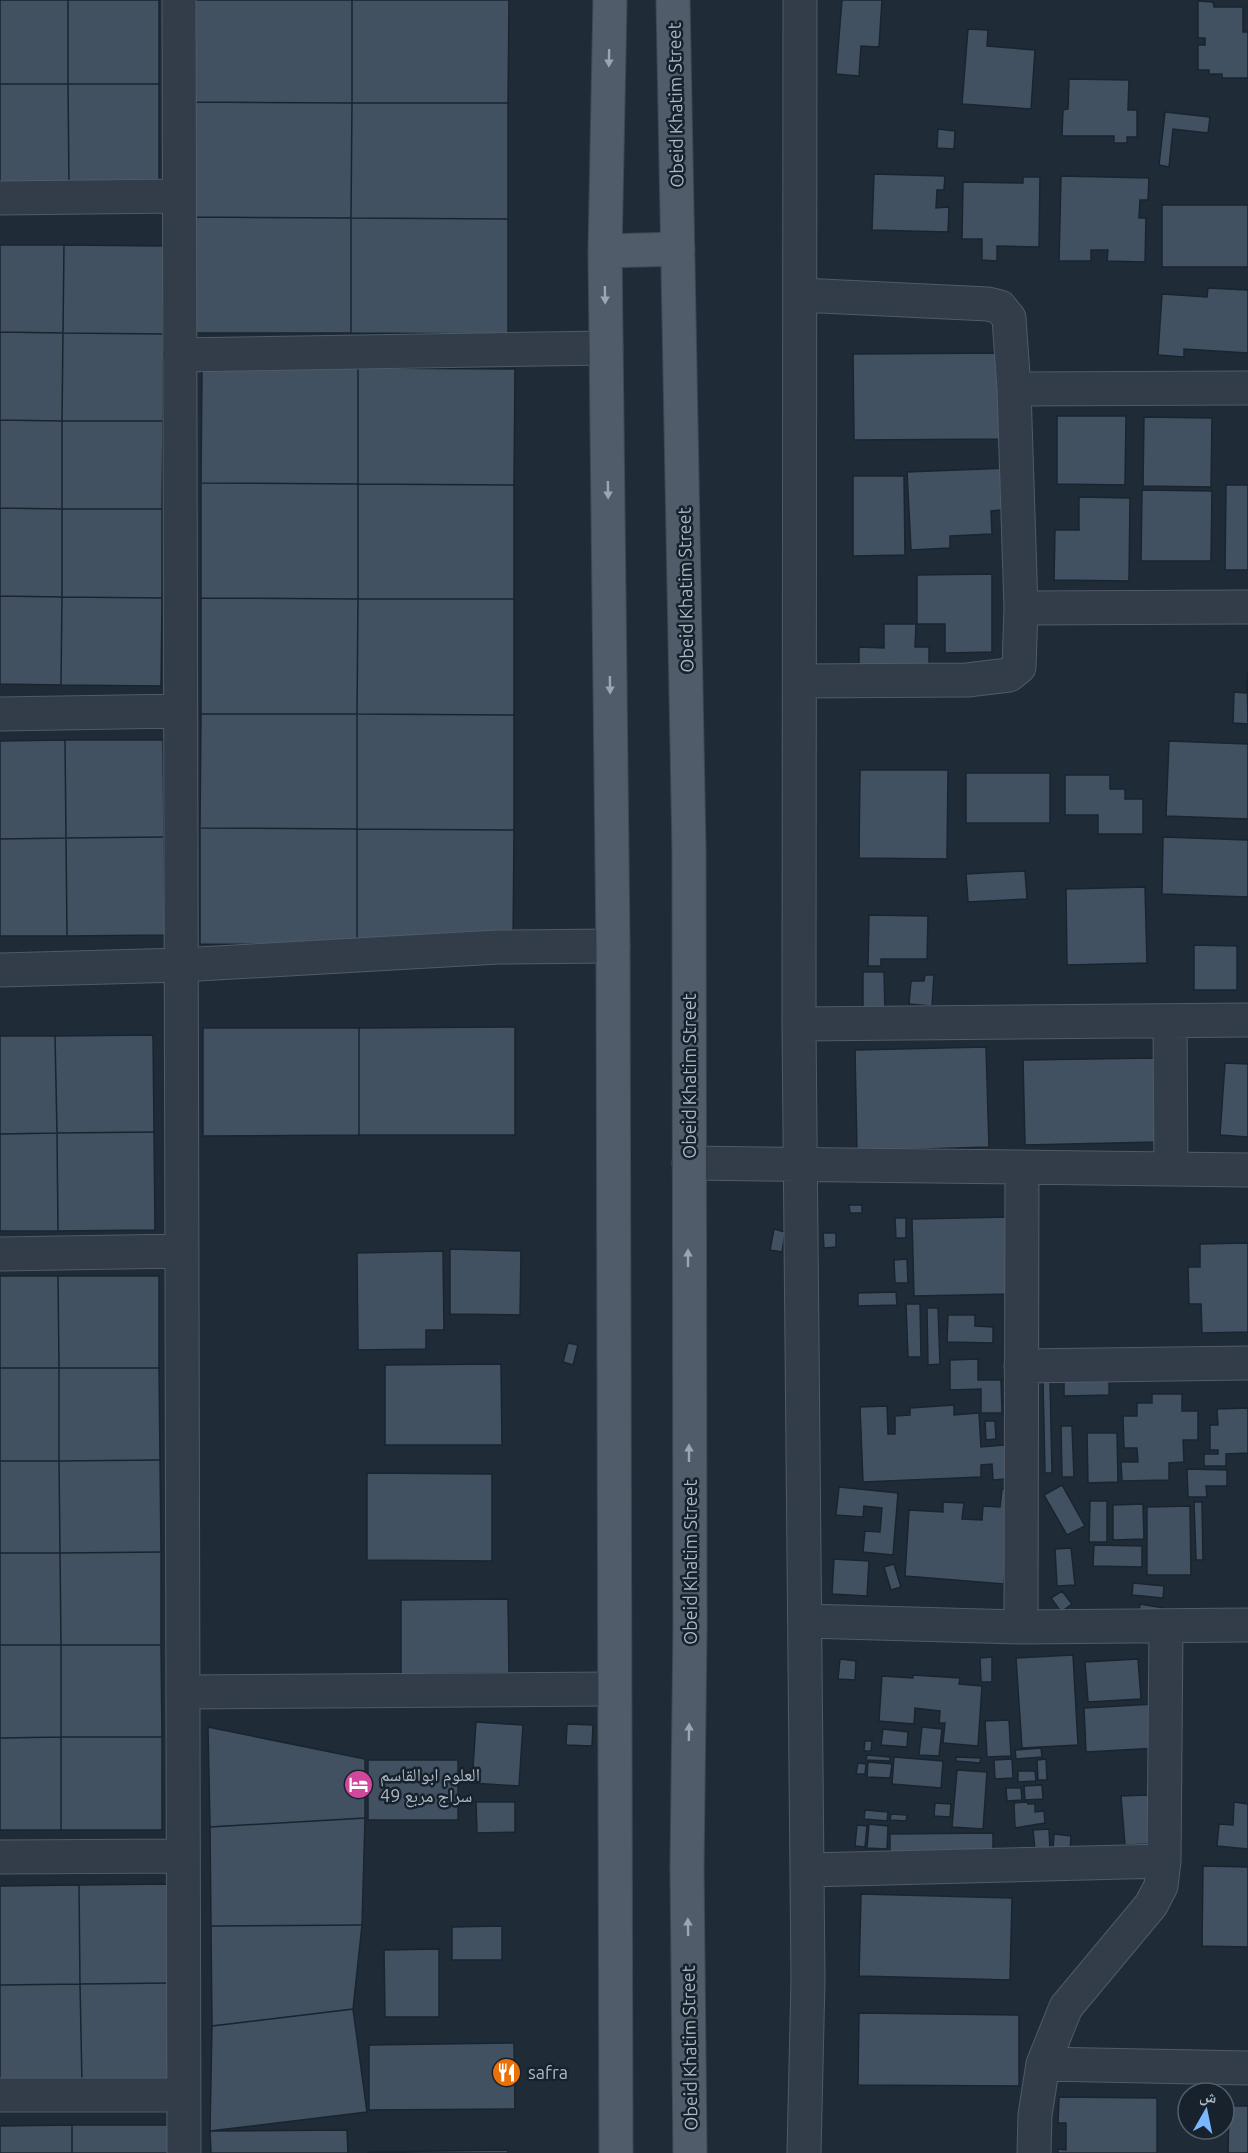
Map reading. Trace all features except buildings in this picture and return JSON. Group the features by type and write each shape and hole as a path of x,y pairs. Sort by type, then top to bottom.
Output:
{"main road":[{"path":"610,0 605,251 613,946 616,2153"},
{"name":"Obeid Khatim Street","path":"673,0 689,850 690,1629 687,1868 690,2153"},
{"path":"605,251 678,249"}],"street":[{"path":"179,0 184,2153"},
{"path":"800,0 799,1024 808,1870 804,2153"},
{"path":"0,198 179,196"},
{"path":"800,681 967,680 1009,675 1019,667 1021,608 1014,389 1009,318 1000,307 801,296"},
{"path":"179,355 606,348"},
{"path":"1014,389 1248,388"},
{"path":"1021,608 1248,607"},
{"path":"0,714 180,711"},
{"path":"0,970 181,965 498,947 613,946"},
{"path":"799,1024 1248,1020"},
{"path":"1170,1021 1172,1169"},
{"path":"689,1163 1248,1170"},
{"path":"1022,1168 1022,1627"},
{"path":"0,1254 182,1251"},
{"path":"1021,1366 1248,1363"},
{"path":"806,1621 1022,1627 1248,1625"},
{"path":"1034,2153 1035,2115 1042,2064 1066,2007 1151,1905 1161,1886 1164,1861 1167,1627"},
{"path":"183,1692 614,1689"},
{"path":"0,1857 183,1856"},
{"path":"808,1870 1164,1861"},
{"path":"1042,2064 1248,2068"},
{"path":"0,2095 183,2095"}],"place":[{"name":"العلوم ابوالقاسم سراج مربع 49","path":"359,1784"},
{"name":"safra","path":"507,2072"}]}
